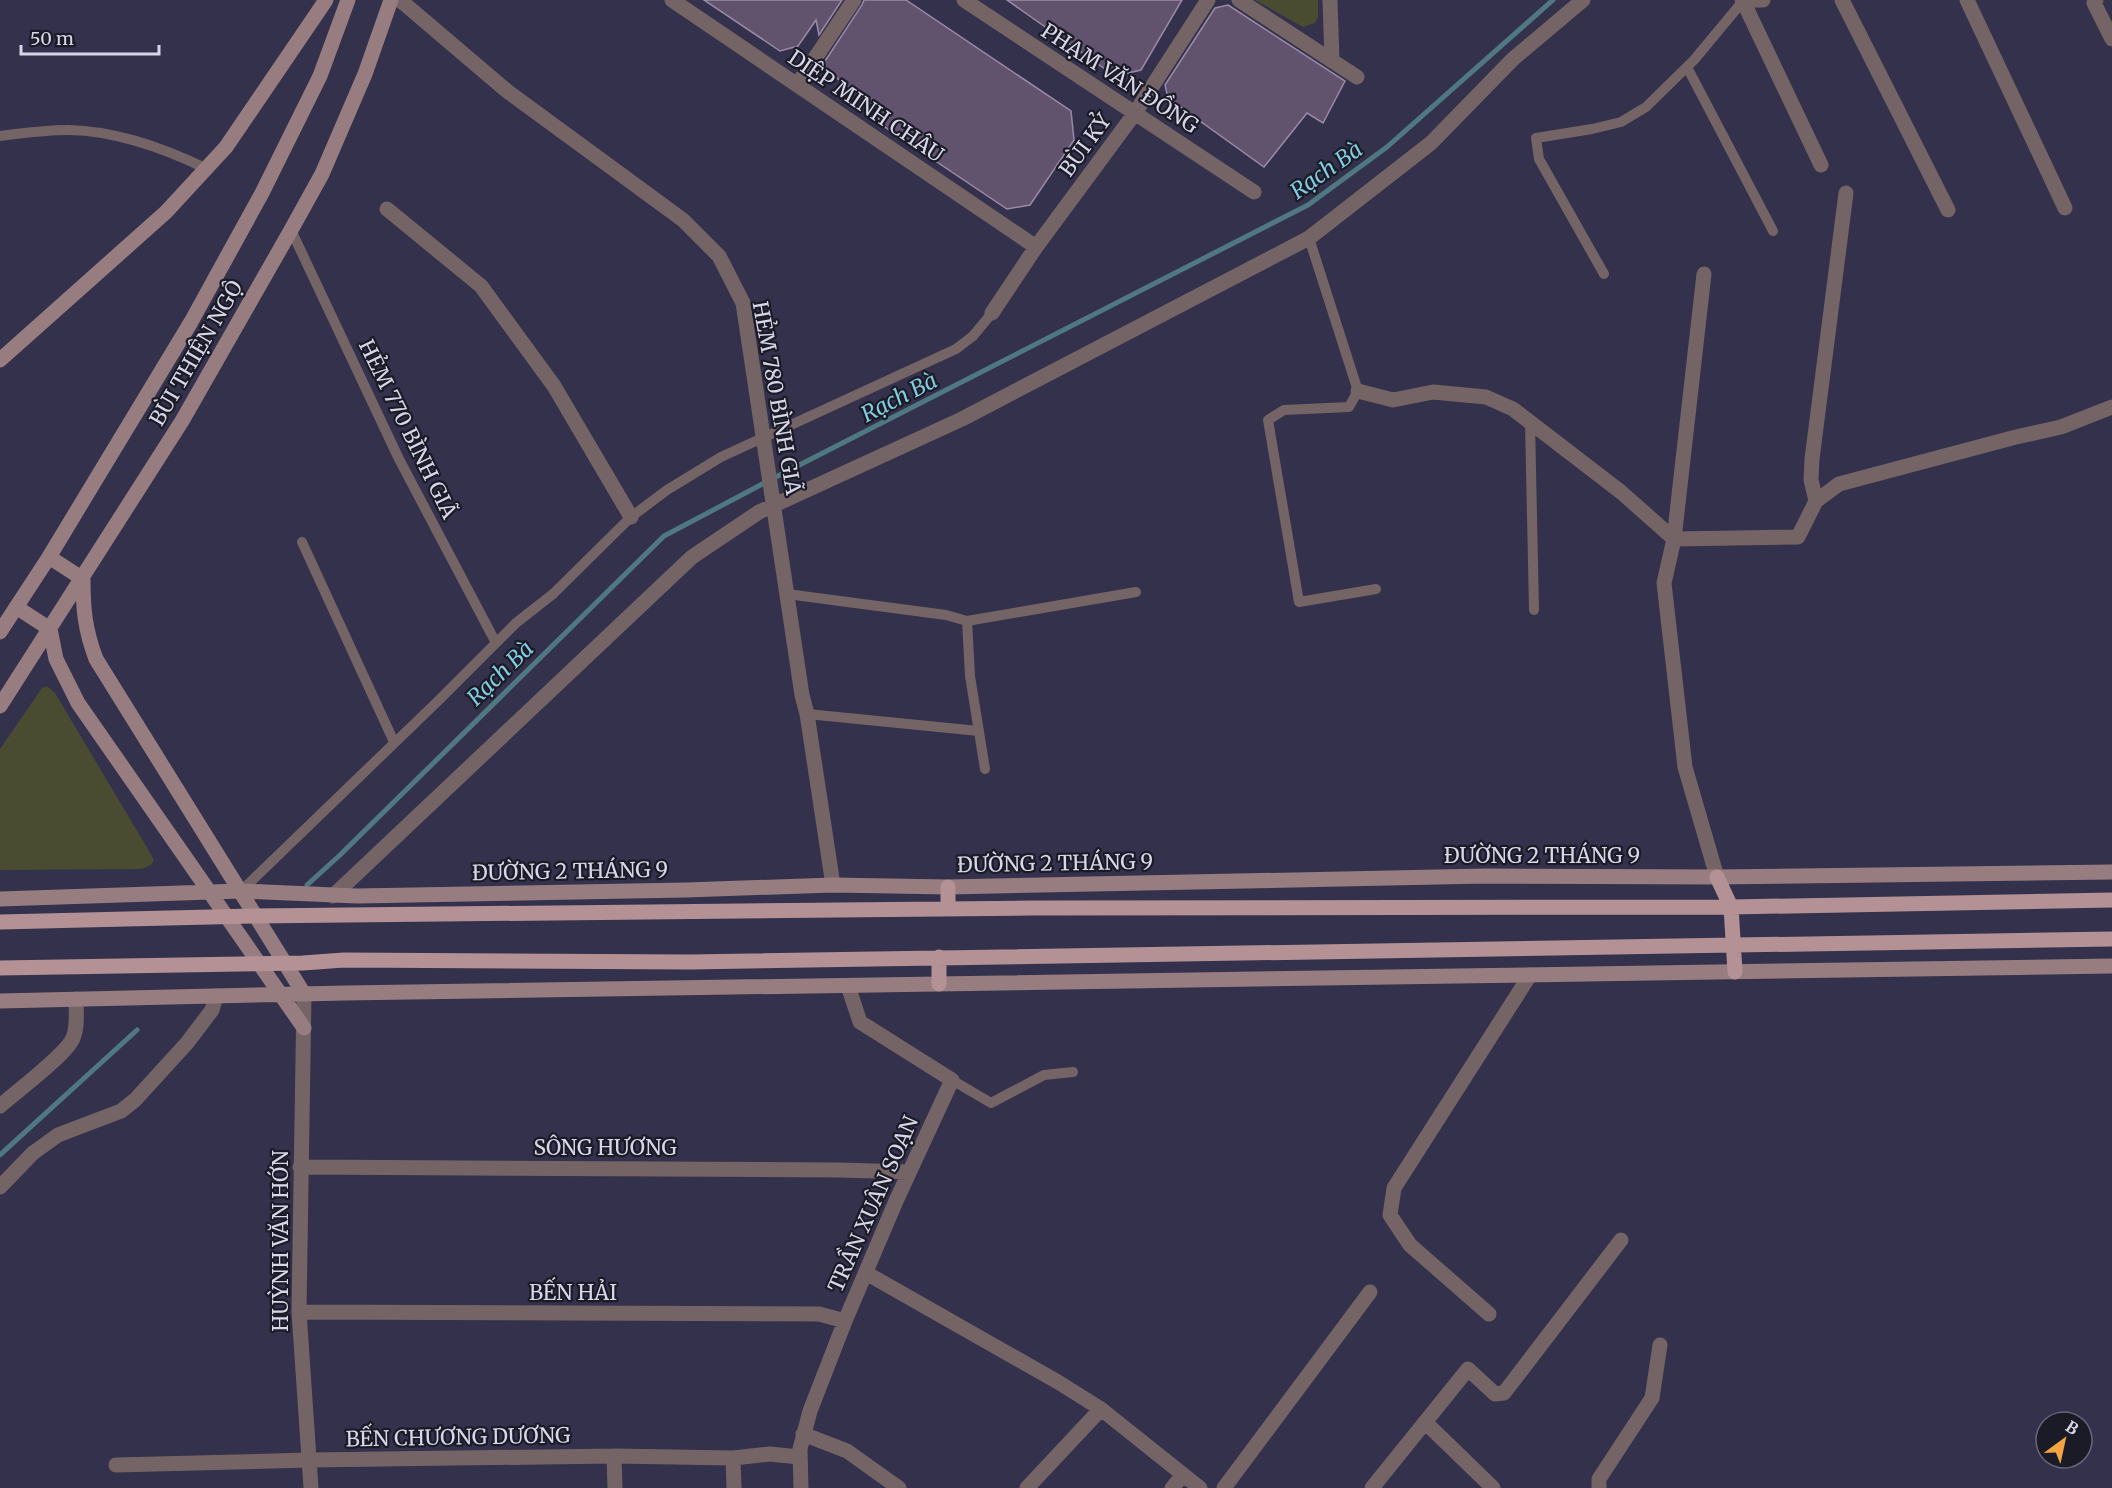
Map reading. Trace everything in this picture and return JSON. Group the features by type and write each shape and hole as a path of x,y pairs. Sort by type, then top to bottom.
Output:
{"main road":[{"path":"0,360 166,212 207,169 226,147 326,0"},
{"name":"BÙI THIỆN NGỘ","path":"0,632 49,557 186,332 262,193 320,76 348,0"},
{"name":"BÙI THIỆN NGỘ","path":"0,706 183,421 291,230 322,174 365,75 391,0"},
{"path":"49,557 83,579 83,610 87,633 96,659 304,994"},
{"path":"16,607 50,629 56,659 78,703 304,1028"},
{"name":"ĐƯỜNG 2 THÁNG 9","path":"0,899 241,891 333,896 674,891 833,885 948,887 1486,876 1717,877 2112,872"},
{"path":"1717,877 1731,907 1735,972"},
{"path":"948,887 948,909"},
{"name":"ĐƯỜNG 2 THÁNG 9","path":"0,922 256,916 948,909 1731,907 2112,900"},
{"path":"0,968 260,964 344,960 691,962 2112,939"},
{"path":"939,957 939,984"},
{"path":"0,1001 281,994 2112,966"}],"street":[{"name":"HẺM 780 BÌNH GIÃ","path":"400,0 507,91 683,220 719,256 743,303 833,885"},
{"name":"DIỆP MINH CHÂU","path":"672,0 1036,247"},
{"path":"797,85 854,0"},
{"name":"PHẠM VĂN ĐỒNG","path":"964,0 1254,192"},
{"name":"BÙI KỶ","path":"992,313 1036,247 1135,113 1208,0"},
{"path":"1239,0 1357,77"},
{"path":"1330,0 1332,61"},
{"path":"333,896 692,557 759,512 962,419 1309,238 1431,143 1513,59 1583,0"},
{"path":"1763,0 1742,0 1821,165"},
{"path":"1842,0 1948,210"},
{"path":"1966,0 2066,208"},
{"path":"2096,0 2094,3 2112,39"},
{"path":"1816,501 1811,480 1812,459 1846,193"},
{"path":"387,209 481,286 554,386 631,517"},
{"path":"1704,274 1674,539 1664,583 1685,767 1717,877"},
{"path":"1358,391 1393,400 1432,392 1486,397 1513,409 1622,492 1674,539 1798,537 1816,501 1839,484 2061,427 2112,407"},
{"path":"1489,1314 1410,1245 1390,1215 1394,1188 1530,975"},
{"path":"848,986 860,1022 952,1080"},
{"name":"HUỲNH VĂN HỚN","path":"304,994 299,1312 311,1488"},
{"path":"0,1187 33,1153 58,1136 121,1111 135,1100 188,1043 212,1010 216,996"},
{"path":"0,1106 64,1051 73,1037 76,999"},
{"name":"TRẦN XUÂN SOẠN","path":"801,1488 799,1457 803,1434 845,1321 909,1172 952,1080"},
{"name":"SÔNG HƯƠNG","path":"300,1167 909,1172"},
{"path":"1372,1488 1468,1369 1495,1394 1504,1393 1621,1240"},
{"path":"866,1273 1101,1409 1200,1488"},
{"path":"1224,1488 1370,1292"},
{"name":"BẾN HẢI","path":"299,1312 819,1314 845,1321"},
{"path":"1599,1488 1599,1479 1652,1398 1660,1345"},
{"path":"1027,1488 1101,1409"},
{"path":"1425,1422 1493,1488"},
{"path":"803,1434 847,1450 899,1488"},
{"name":"BẾN CHƯƠNG DƯƠNG","path":"116,1465 614,1456 733,1458 770,1455 799,1457"},
{"path":"614,1456 615,1488"},
{"path":"733,1458 734,1488"},
{"path":"1172,1488 1183,1475"}],"lane":[{"path":"1604,274 1539,159 1536,138 1621,122 1646,107 1694,60 1742,0"},
{"path":"1686,67 1773,231"},
{"path":"0,136 42,131 95,132 127,138 207,169"},
{"name":"HẺM 770 BÌNH GIÃ","path":"291,230 399,459 496,643"},
{"path":"1309,238 1358,391 1349,407 1284,410 1268,420 1299,602 1376,589"},
{"path":"241,891 516,623 553,594 631,517 667,490 721,457 956,349 973,336 992,313"},
{"path":"1530,422 1534,610"},
{"path":"302,542 394,742"},
{"path":"787,594 946,615 967,621 1136,592"},
{"path":"967,621 970,675 985,769"},
{"path":"807,714 979,731"},
{"path":"952,1080 991,1103 1044,1075 1073,1072"}],"green space":[{"path":"1255,0 1318,0 1318,17 1315,23 1303,27"},
{"path":"47,686 55,693 152,856 154,860 151,865 142,869 0,870 0,749 42,688"}],"building":[{"path":"704,0 842,0 819,35 816,20 798,46 780,51"},
{"path":"864,0 906,0 1071,111 1074,140 1030,205 1007,209 879,123 878,109 826,70 825,61"},
{"path":"1007,0 1182,0 1141,70 1115,76"},
{"path":"1228,5 1345,81 1323,123 1307,113 1264,167 1168,98 1165,85 1215,8"}],"waterway":[{"name":"Rạch Bà","path":"307,885 664,536 1308,205 1387,147 1553,0"},
{"path":"0,1155 137,1030"}]}
